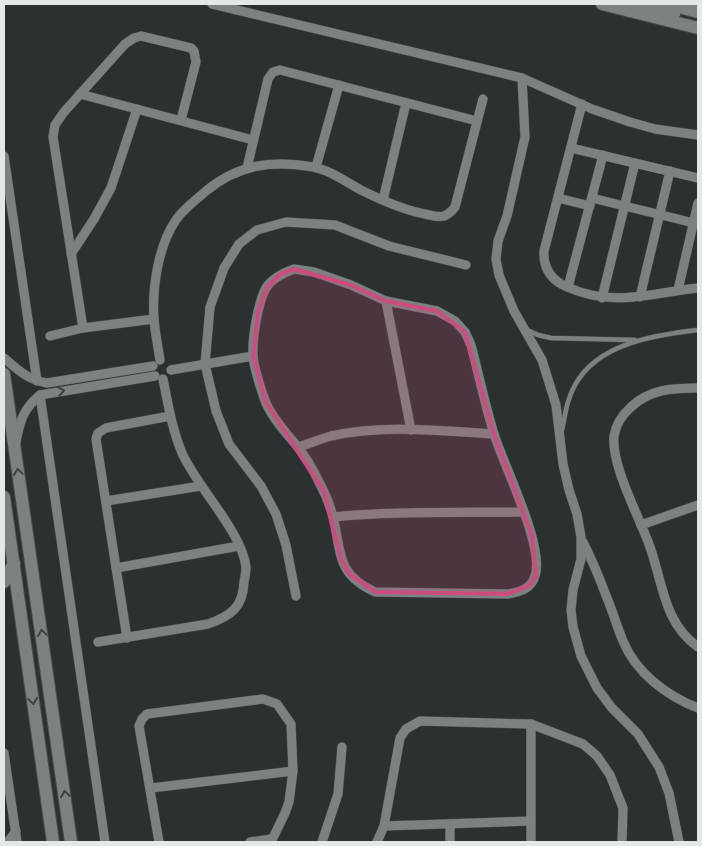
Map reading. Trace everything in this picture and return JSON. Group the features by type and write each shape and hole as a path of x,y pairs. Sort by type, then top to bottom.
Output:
{"street":[{"path":"212,4 522,78 582,104 642,126 698,135"},
{"path":"602,4 698,28"},
{"path":"630,11 632,6 641,4 698,20"},
{"path":"668,4 698,12"},
{"path":"83,328 54,137 55,125 64,112 125,44 141,36 182,46 194,51 196,62 181,120"},
{"path":"246,168 268,79 273,72 280,70 477,121"},
{"path":"522,78 526,137 507,216 498,241 496,259 501,283 548,374 556,405 563,464 577,514 581,537 581,559 574,590 572,610 573,627 581,656 601,693 612,708 638,734 653,755 669,793 679,842"},
{"path":"316,167 339,85"},
{"path":"80,94 253,140"},
{"path":"98,642 208,624 221,620 239,605 244,593 246,566 240,546 201,486 183,454 170,416 158,370 154,319 156,272 166,236 176,219 217,182 246,168 280,163 316,167 344,179 383,200 418,213 438,217 450,212 455,207 483,99"},
{"path":"383,200 406,103"},
{"path":"582,104 544,251 544,262 552,277 568,287 602,298 640,297 698,288"},
{"path":"71,254 94,219 110,188 137,109"},
{"path":"571,148 698,178"},
{"path":"568,287 603,155"},
{"path":"4,156 37,381"},
{"path":"602,298 635,163"},
{"path":"640,297 670,171"},
{"path":"558,198 625,206 696,224"},
{"path":"678,290 696,224 698,203"},
{"path":"296,596 286,545 276,514 261,486 229,444 216,411 205,364 210,307 224,268 239,244 257,230 286,222 335,225 389,246 466,265"},
{"path":"294,269 314,272 352,285 386,301 437,311 455,321 465,332 472,345 494,434 532,535 536,556 536,576 529,586 521,591 508,594 375,592 361,586 349,574 341,560 333,517 315,473 298,447 272,415 266,403 253,356 258,310 267,287 280,274 294,269"},
{"path":"386,301 411,430"},
{"path":"50,336 83,328 154,319"},
{"path":"171,370 253,356"},
{"path":"4,358 24,375 37,381 47,382 158,370 169,376 171,370 169,363 164,360 158,370 40,395 28,404 23,415 15,450"},
{"path":"4,374 71,842"},
{"path":"698,388 667,389 650,394 627,411 617,425 614,441 616,455 628,494 650,549 670,616 679,629 698,647"},
{"path":"40,395 105,842"},
{"path":"127,638 96,439 98,434 106,428 170,416"},
{"path":"298,447 331,436 350,433 411,430 494,434"},
{"path":"106,501 201,486"},
{"path":"4,497 53,842"},
{"path":"641,525 698,505"},
{"path":"333,517 376,513 523,512"},
{"path":"581,537 623,641 632,658 644,674 659,686 680,700 698,708"},
{"path":"116,568 240,546"},
{"path":"4,582 14,562"},
{"path":"159,842 139,726 142,719 147,714 263,699 277,704 291,724 293,771 287,808 271,841 250,842"},
{"path":"378,842 384,826 400,738 406,729 420,721 532,724 583,744 597,756 610,775 622,808 622,842"},
{"path":"531,842 532,724"},
{"path":"322,842 338,794 342,746"},
{"path":"4,753 17,842"},
{"path":"151,788 293,771"},
{"path":"384,826 531,821"},
{"path":"450,824 450,842"},
{"path":"8,842 16,831"}],"lane":[{"path":"523,328 550,338 639,340 698,330"},
{"path":"560,439 567,403 579,379 602,357 639,340"}],"highlighted area":[{"path":"294,269 351,285 386,301 437,311 465,332 494,434 532,535 536,576 529,586 508,594 375,592 349,574 341,560 324,492 266,403 253,356 258,311 267,287 280,274"}]}
